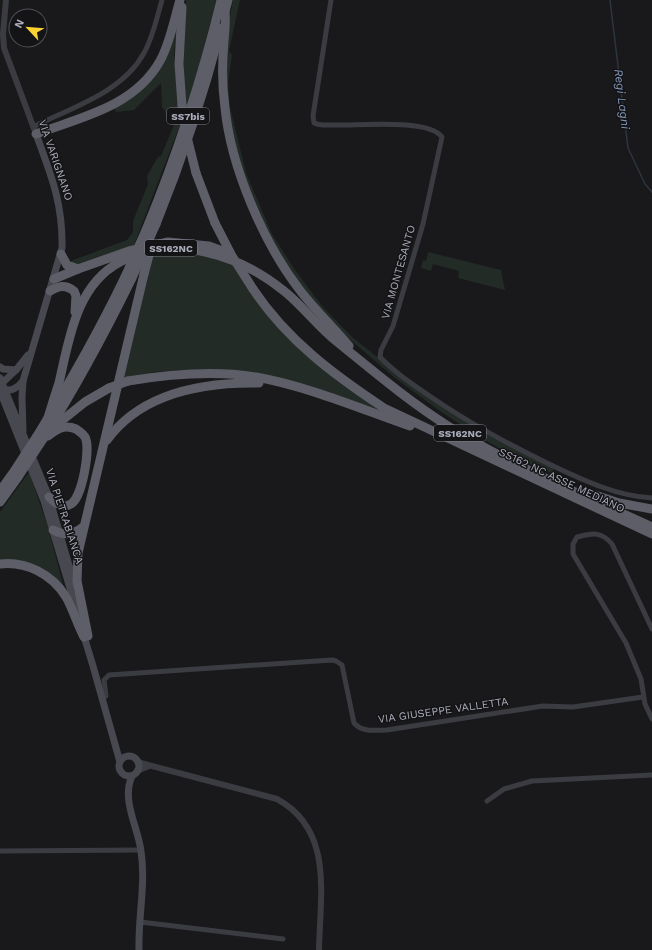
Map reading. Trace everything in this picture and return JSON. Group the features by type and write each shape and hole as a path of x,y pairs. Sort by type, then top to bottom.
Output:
{"highway":[{"path":"34,130 107,108 122,100 140,87 152,74 160,60 168,43 181,0"},
{"path":"181,0 179,64 182,105 187,137 196,173 215,223 232,256 253,289 278,321 301,346 343,381 384,408 441,436"},
{"name":"SS7bis","path":"0,502 40,437 73,391 110,322 166,181 194,100 221,0"},
{"name":"SS7bis","path":"40,437 47,421 129,277 156,224 173,182 200,102 228,0"},
{"path":"225,11 227,25 224,41 222,82 225,110 240,176 251,206 274,251 299,289 367,365"},
{"path":"86,636 77,581 78,553 156,224"},
{"path":"54,279 129,251 168,242 182,242 209,246 235,255 268,276 284,290"},
{"name":"SS162NC","path":"47,421 58,386 74,318 88,292 102,275 119,262 159,249 199,251 226,258 247,268 284,290 334,340 446,425 488,450 562,485"},
{"path":"61,254 67,265 78,269"},
{"path":"50,291 57,287 64,286 74,291 76,302 74,318"},
{"path":"40,437 84,402 109,388 128,381 163,375 192,374 231,374 280,383 344,402 441,436"},
{"path":"104,445 127,417 148,404 172,394 210,385 280,383"},
{"path":"40,437 58,428 69,426 78,430 85,436 87,451 84,473 77,497 70,505 60,505 49,497"},
{"name":"SS162 NC ASSE MEDIANO","path":"441,436 629,525"},
{"name":"SS7bis","path":"0,491 17,474"},
{"path":"562,485 619,503 652,509"},
{"path":"562,485 652,527"},
{"path":"629,525 652,534"},
{"path":"629,525 652,539"},
{"path":"57,532 75,533 83,527"},
{"path":"0,564 10,563 35,568 51,579 65,596 86,636"}],"main road":[{"name":"VIA VARIGNANO","path":"23,432 23,381 30,352 61,254 62,226 60,203 34,130"},
{"name":"VIA VARIGNANO","path":"1,386 24,362 30,352"},
{"path":"0,367 3,369 16,370"},
{"path":"1,386 18,388 23,381"},
{"name":"VIA PIETRABIANCA","path":"1,386 23,432 49,497 57,532 120,762 119,768 123,774 125,793 130,805"},
{"name":"VIA PIETRABIANCA","path":"1,386 57,532"},
{"path":"115,746 121,752 138,762"},
{"path":"120,762 124,758 130,757"},
{"name":"VIA PIETRABIANCA","path":"138,762 128,786 130,805 141,850 143,892 139,950"},
{"path":"123,774 134,773"}],"street":[{"name":"VIA VARIGNANO","path":"6,0 2,34 4,48 34,130"},
{"path":"34,130 109,89 128,75 137,65 148,46 162,0"},
{"name":"VIA MONTESANTO","path":"331,0 313,116 314,124 356,126 413,125 434,132 442,137 422,224 393,326 381,350 380,357 423,391 511,446 587,482 618,492 652,498"},
{"path":"652,630 612,544 602,534 597,533 577,537 573,544 573,554 626,643 641,679 643,698 652,719"},
{"name":"VIA GIUSEPPE VALLETTA","path":"102,699 106,696 104,680 109,675 332,660 336,660 342,665 354,723 362,729 368,730 387,730 543,706 573,707 643,698"},
{"path":"138,762 277,799 287,804 303,819 313,835 319,853 319,950"},
{"path":"134,773 149,766"},
{"path":"487,801 504,789 532,781 652,775"},
{"path":"0,851 141,850"},
{"path":"140,922 283,939"}],"shaded area":[{"path":"186,0 216,0 197,74 186,108 183,84"},
{"path":"233,0 240,0 229,51 232,55 228,83 230,107 246,173 272,234 295,270 322,306 352,337 424,394 553,467 555,475 520,460 481,438 440,411 395,378 339,330 302,287 274,246 247,187 228,115 226,38"},
{"path":"177,24 174,54 180,125 134,245 78,266 68,262 127,240 133,232 133,221 148,184 147,176 158,157 161,156 174,125 162,107 161,83 134,110 116,112 114,108 136,92"},
{"path":"181,251 231,262 296,345 338,382 380,411 329,393 204,369 153,372 122,380 153,252"},
{"path":"428,252 501,270 505,290 458,278 459,271 433,264 431,271 421,268 423,260 426,261"},
{"path":"29,472 47,524 64,588 59,582 0,560 0,512"}],"waterway":[{"name":"Regi Lagni","path":"610,0 628,148 645,184 652,192"}]}
